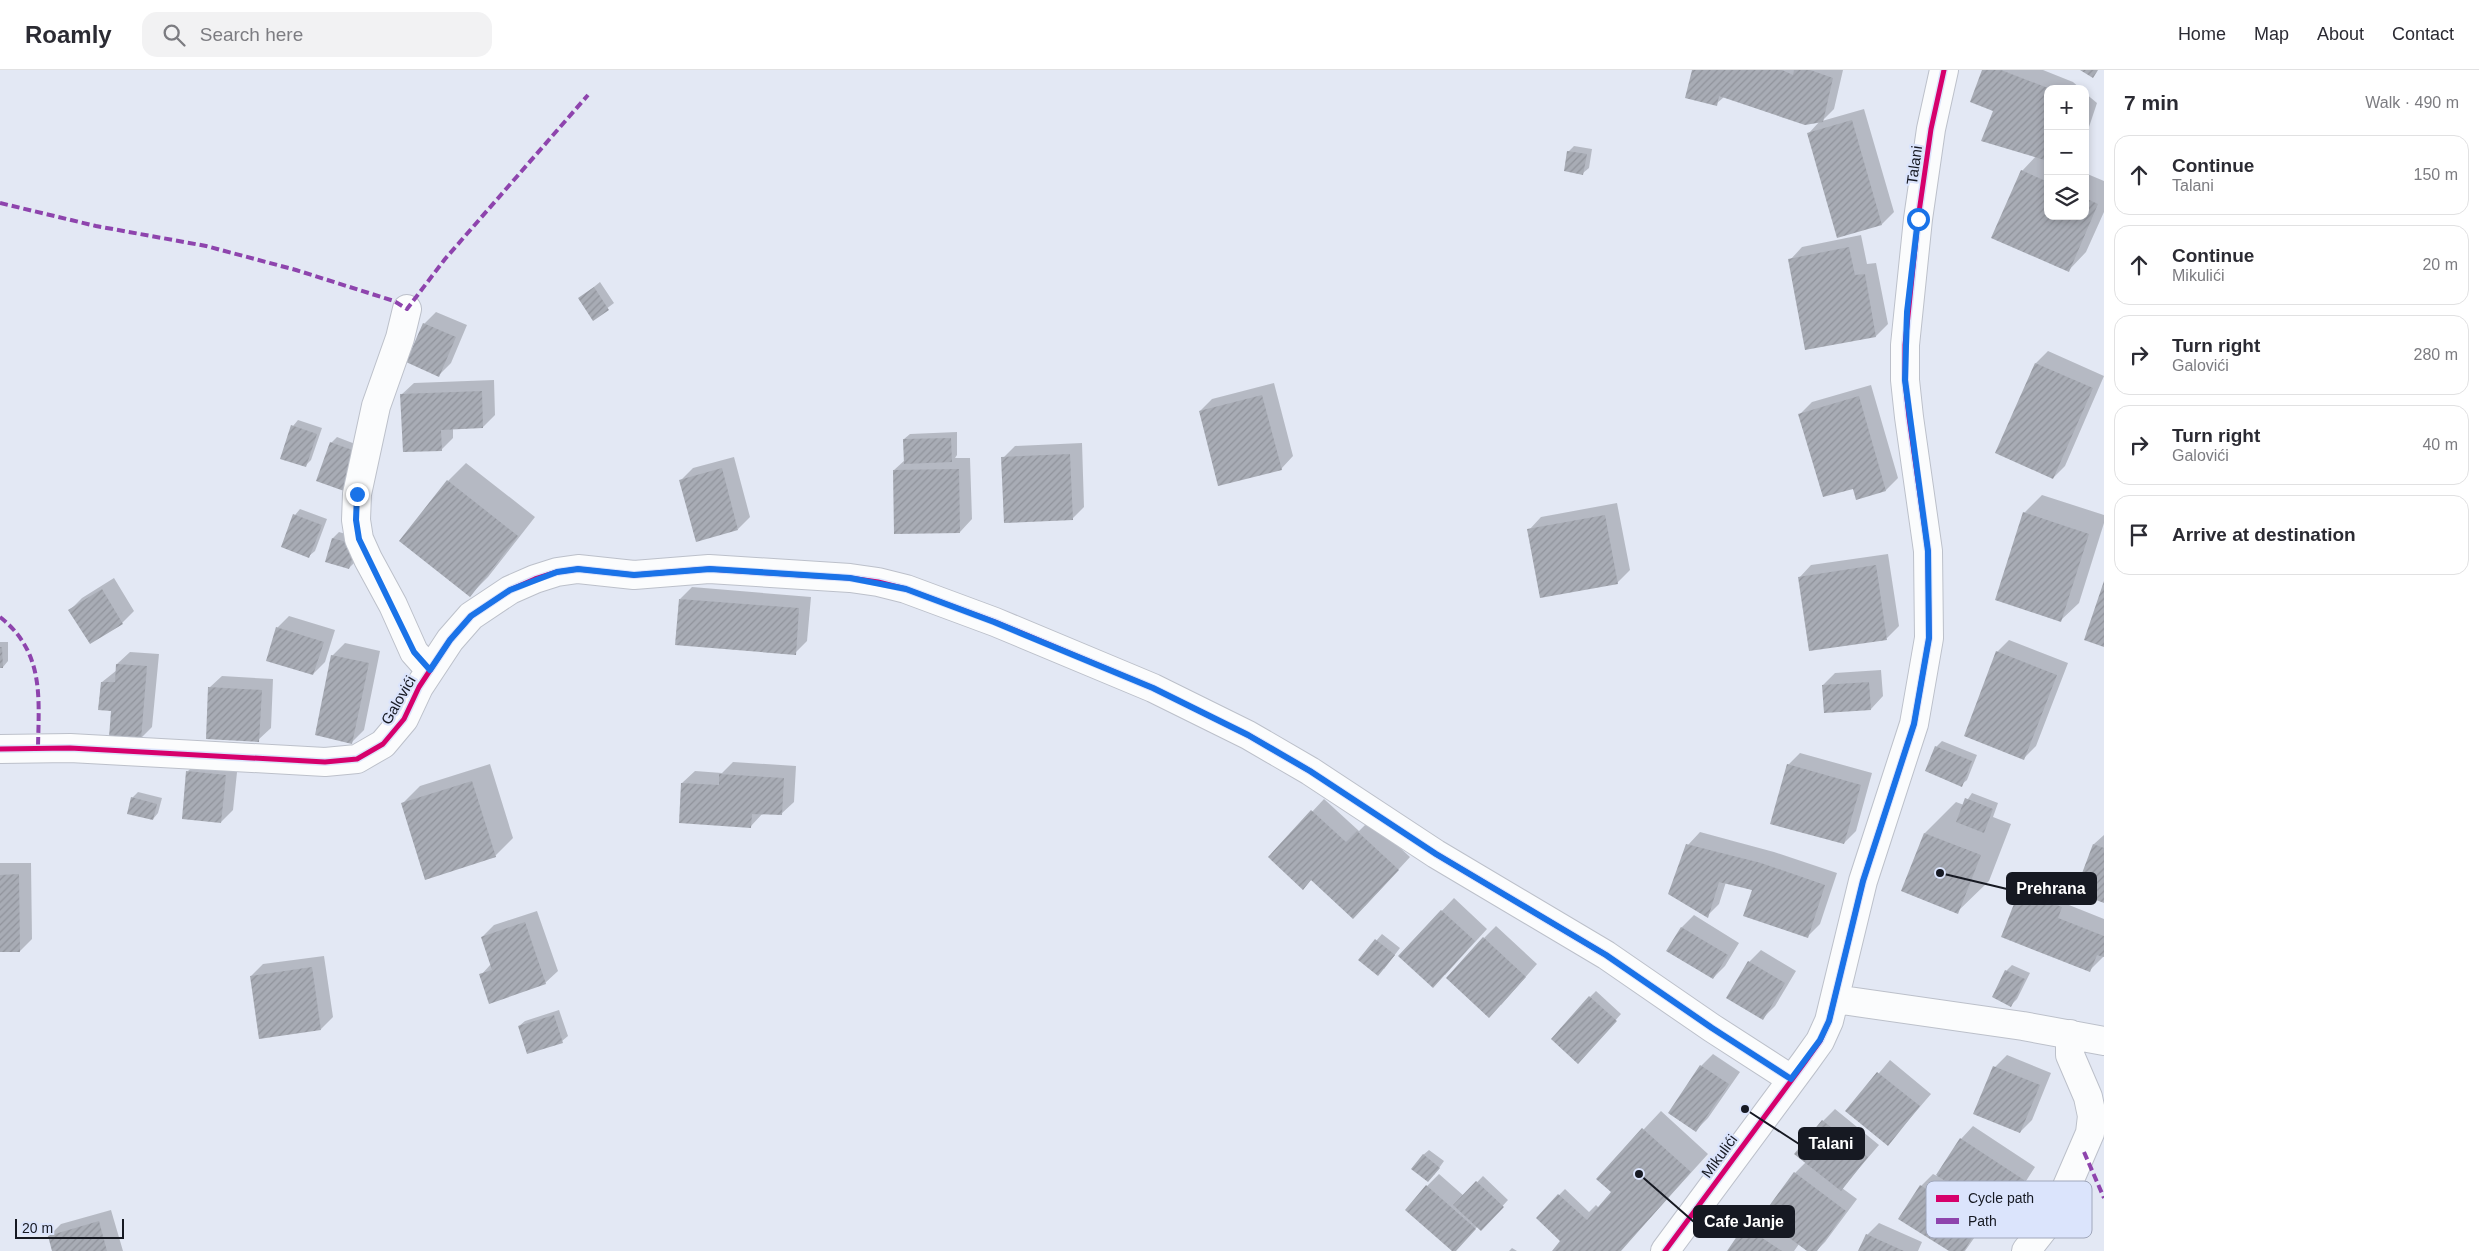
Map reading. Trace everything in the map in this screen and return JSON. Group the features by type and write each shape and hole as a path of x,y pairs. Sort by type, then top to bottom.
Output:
{"street":[{"name":"Talani","path":"1835,999 1863,881 1914,724 1929,638 1928,551 1909,417 1905,380 1905,345 1918,219 1931,129 1944,70"},
{"name":"Galovići","path":"407,309 400,338 376,406 357,494 356,520 359,539 368,559 393,606 414,652 430,670"},
{"name":"Galovići","path":"0,749 70,748 325,762 357,759 370,754 395,733 430,670 450,640 471,616 510,590 557,572 578,569 634,575 710,569 850,578 906,589 994,622 1153,688 1248,735 1310,771 1436,854 1606,955 1712,1028 1791,1079"},
{"path":"1835,999 2070,1034 2104,1041"},
{"name":"Mikulići","path":"1665,1251 1820,1040 1829,1021 1835,999"},
{"path":"2069,1181 2090,1133 2092,1116 2088,1097 2070,1055 2070,1034"},
{"path":"2026,1251 2036,1238"}],"building":[{"path":"1692,70 1782,70 1793,75 1794,70 1810,70 1833,78 1823,122 1805,125 1719,96 1717,106 1685,98"},
{"path":"1982,70 2001,70 2044,86 2044,160 1981,141 1993,111 1970,102"},
{"path":"2080,70 2098,70 2093,78"},
{"path":"1852,120 1882,225 1837,238 1807,133"},
{"path":"1567,151 1587,154 1583,175 1564,171"},
{"path":"2021,170 2044,180 2044,220 2089,220 2089,200 2098,204 2069,272 1991,238"},
{"path":"1849,247 1855,275 1865,274 1876,337 1805,350 1788,259"},
{"path":"594,287 609,310 593,321 578,298"},
{"path":"423,323 456,337 439,377 406,362"},
{"path":"2035,363 2093,388 2053,479 1995,453"},
{"path":"482,391 483,428 441,430 442,451 403,452 400,394"},
{"path":"1262,395 1282,470 1218,486 1199,411"},
{"path":"1859,396 1886,491 1856,500 1853,489 1823,497 1798,414"},
{"path":"291,425 317,434 306,467 280,459"},
{"path":"951,438 952,462 904,464 903,439"},
{"path":"330,442 358,452 344,491 316,481"},
{"path":"1070,454 1073,520 1004,523 1001,457"},
{"path":"722,468 738,530 696,542 679,480"},
{"path":"959,469 960,533 894,534 893,470"},
{"path":"447,480 518,536 470,597 399,541"},
{"path":"2023,512 2089,534 2061,622 1995,600"},
{"path":"293,514 322,525 309,558 281,547"},
{"path":"1605,515 1618,584 1540,598 1527,529"},
{"path":"332,538 357,545 349,569 325,562"},
{"path":"1876,565 1887,640 1809,651 1798,577"},
{"path":"2104,581 2104,647 2084,640"},
{"path":"102,589 123,624 90,644 68,610"},
{"path":"679,599 799,608 796,655 675,645"},
{"path":"276,627 324,642 313,675 266,661"},
{"path":"0,647 2,647 3,668 0,668"},
{"path":"1996,651 2057,675 2024,760 1964,736"},
{"path":"331,655 369,663 352,744 315,735"},
{"path":"116,664 147,666 141,740 109,737 111,711 98,710 101,682 115,682"},
{"path":"1869,682 1871,710 1824,713 1822,685"},
{"path":"208,687 262,690 259,742 206,739"},
{"path":"1935,746 1972,761 1962,787 1925,771"},
{"path":"1787,764 1861,785 1844,844 1770,824"},
{"path":"186,771 226,775 221,823 182,819"},
{"path":"719,774 784,778 782,815 752,814 751,828 679,823 681,783 719,785"},
{"path":"472,781 496,857 425,880 401,803"},
{"path":"131,797 157,804 153,820 127,814"},
{"path":"1965,798 1993,809 1984,833 1956,822"},
{"path":"1311,810 1346,842 1357,831 1399,870 1353,919 1311,880 1303,890 1268,857"},
{"path":"1924,833 1981,855 1958,914 1901,891"},
{"path":"1686,844 1761,863 1825,885 1808,938 1743,916 1752,890 1719,882 1708,918 1668,894"},
{"path":"2093,844 2104,848 2104,903 2075,892"},
{"path":"19,874 20,952 0,952 0,875"},
{"path":"2019,891 2062,907 2058,918 2104,936 2104,957 2097,955 2090,972 2001,937"},
{"path":"1441,910 1475,941 1433,988 1398,956"},
{"path":"525,922 546,984 489,1004 479,974 492,970 481,937"},
{"path":"1681,927 1728,955 1713,979 1666,951"},
{"path":"1483,937 1526,977 1489,1018 1446,978"},
{"path":"1375,939 1395,955 1378,976 1358,960"},
{"path":"1748,961 1785,983 1763,1020 1726,998"},
{"path":"312,967 321,1030 259,1039 250,976"},
{"path":"2005,970 2025,979 2011,1007 1992,997"},
{"path":"1589,996 1617,1021 1578,1064 1551,1039"},
{"path":"554,1015 563,1043 527,1054 518,1026"},
{"path":"1700,1065 1729,1084 1696,1132 1668,1113"},
{"path":"1993,1066 2040,1085 2020,1133 1973,1114"},
{"path":"1877,1072 1920,1106 1888,1146 1845,1111"},
{"path":"1822,1120 1868,1157 1841,1191 1794,1154"},
{"path":"1642,1128 1691,1172 1621,1251 1552,1251 1560,1241 1536,1218 1558,1194 1587,1220 1611,1192 1596,1179"},
{"path":"1960,1138 2024,1180 1945,1181 1936,1175"},
{"path":"1423,1154 1440,1168 1428,1182 1411,1169"},
{"path":"1794,1172 1846,1211 1817,1251 1807,1251 1761,1217"},
{"path":"1476,1181 1504,1207 1481,1231 1453,1205"},
{"path":"1426,1185 1476,1229 1456,1251 1452,1251 1405,1210"},
{"path":"1920,1185 1926,1189 1926,1237 1898,1219"},
{"path":"99,1221 107,1251 52,1251 48,1236"},
{"path":"1744,1226 1782,1251 1727,1251"},
{"path":"1866,1234 1904,1251 1858,1251"},
{"path":"1928,1238 1972,1238 1964,1251 1949,1251"}],"marked path":[{"path":"0,203 96,226 206,246 296,270 394,301 407,309 445,259 588,95"},
{"path":"0,617 25,645 32,660 38,693 38,747"},
{"path":"2084,1152 2104,1198"}],"cycle path":[{"path":"1665,1251 1820,1041 1829,1021 1863,881 1914,724 1929,638 1928,551 1909,417 1905,380 1905,345 1918,219 1931,129 1944,70"},
{"path":"0,749 70,748 325,762 357,759 383,744 404,719 419,687 450,640 471,616 510,590 535,579 557,572 578,569 634,575 709,569 850,578 878,582 906,589 995,622 1153,688 1248,735 1310,771 1436,854 1606,955 1712,1028 1791,1079"}],"place":[{"name":"Prehrana","path":"1940,873"},
{"name":"Talani","path":"1745,1109"},
{"name":"Cafe Janje","path":"1639,1174"}],"route":[{"path":"357,494 356,520 359,539 414,652 430,670 450,640 471,616 510,590 557,572 578,569 634,575 710,569 850,578 906,589 994,622 1153,688 1201,710 1248,735 1310,771 1436,854 1606,955 1712,1028 1791,1079 1820,1040 1829,1021 1846,956 1857,901 1914,724 1923,679 1929,638 1928,551 1905,380 1907,312 1918,219"}]}
